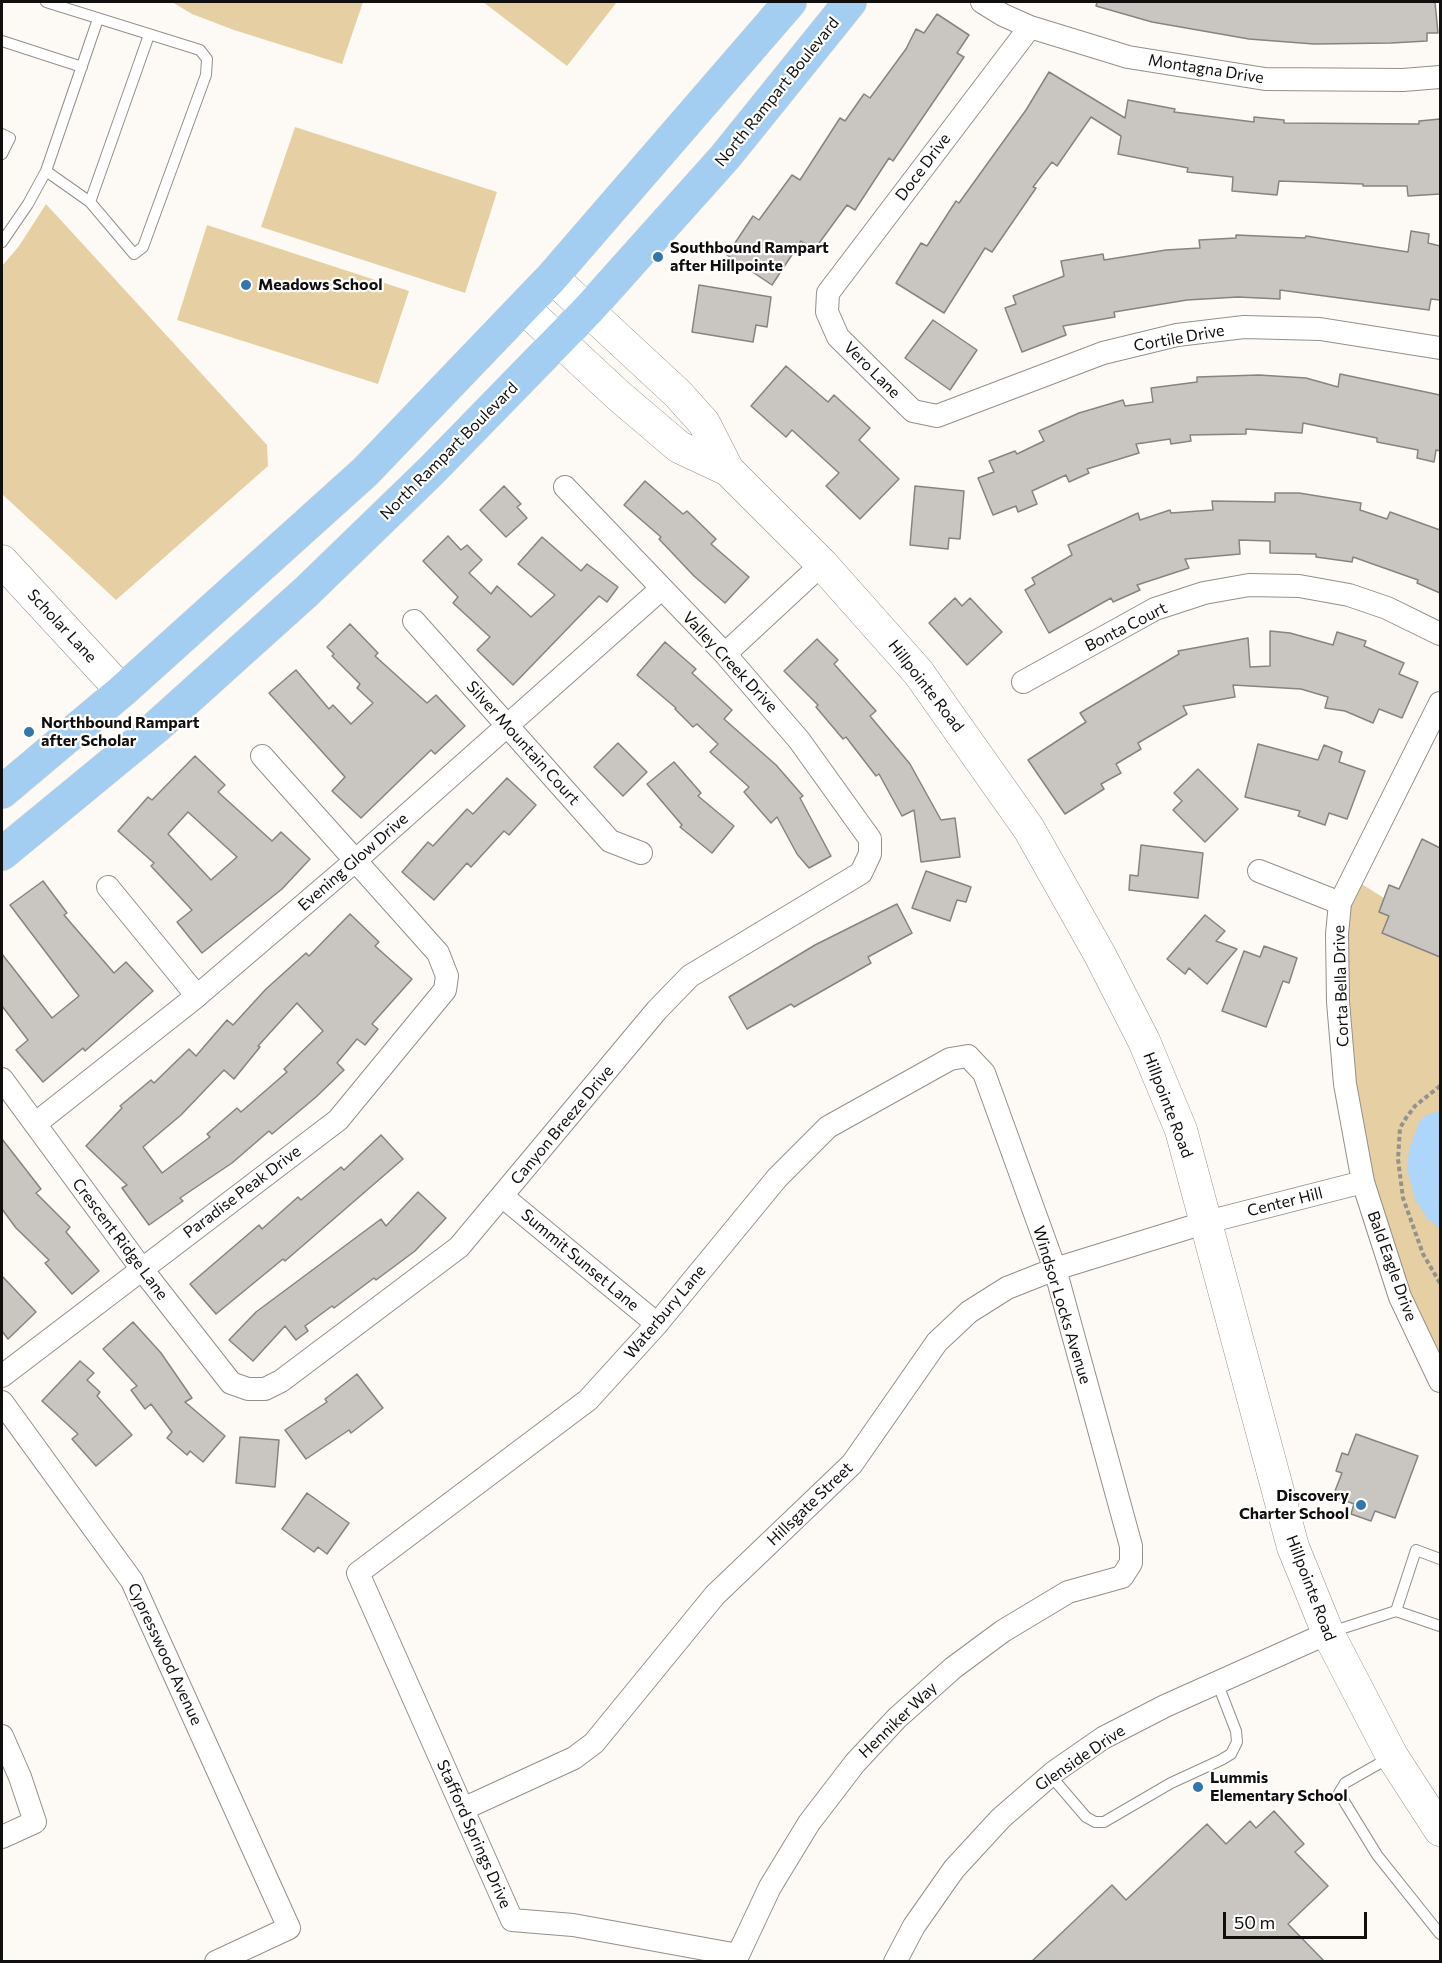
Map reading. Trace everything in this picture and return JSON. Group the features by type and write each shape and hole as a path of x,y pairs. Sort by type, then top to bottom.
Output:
{"main road":[{"path":"2,792 122,691 365,472 524,308 790,2"},
{"name":"North Rampart Boulevard","path":"2,854 155,728 306,591 430,471 588,310 725,157 850,2"},
{"path":"90,781 120,717 122,691"}],"street":[{"name":"Montagna Drive","path":"982,2 1003,15 1030,27 1128,57 1265,79 1403,80 1440,77"},
{"name":"Doce Drive","path":"827,312 828,293 1030,27"},
{"name":"Hillpointe Road","path":"552,277 678,394 704,423 728,470 822,564 918,672 1029,829 1100,955 1144,1041 1181,1130 1293,1547 1328,1633 1392,1756 1440,1830"},
{"name":"Hillpointe Road","path":"524,308 619,396 679,447 728,470"},
{"name":"Vero Lane","path":"827,312 838,337 913,411 928,415"},
{"name":"Cortile Drive","path":"928,415 937,416 1103,353 1177,335 1244,327 1320,329 1440,348"},
{"name":"Valley Creek Drive","path":"565,487 725,654 800,740 870,839 870,854"},
{"name":"Scholar Lane","path":"2,561 122,691"},
{"path":"725,654 822,564"},
{"name":"Bonta Court","path":"1023,682 1155,609 1204,593 1248,585 1299,586 1349,595 1387,608 1440,634"},
{"name":"Evening Glow Drive","path":"35,1124 197,996 355,861 661,589"},
{"name":"Silver Mountain Court","path":"414,621 610,841 641,853"},
{"name":"Corta Bella Drive","path":"1363,1182 1345,1084 1338,1002 1336,934 1340,903 1440,703"},
{"path":"262,756 355,861"},
{"name":"Canyon Breeze Drive","path":"248,1389 265,1389 281,1381 459,1247 657,1010 690,976 861,873 870,854"},
{"name":"Paradise Peak Drive","path":"2,1376 338,1120 445,990 447,976 438,953 355,861"},
{"path":"1260,871 1340,903"},
{"path":"108,887 197,996"},
{"name":"Windsor Locks Avenue","path":"968,1056 984,1073 1055,1269 1131,1546 1131,1563"},
{"name":"Waterbury Lane","path":"358,1573 588,1400 657,1324 777,1178 828,1127 950,1059 968,1056"},
{"name":"Crescent Ridge Lane","path":"2,1079 141,1268 231,1383 248,1389"},
{"name":"Center Hill","path":"1207,1222 1363,1182"},
{"name":"Bald Eagle Drive","path":"1363,1182 1400,1297 1440,1381"},
{"name":"Summit Sunset Lane","path":"502,1196 657,1324"},
{"name":"Hillsgate Street","path":"463,1809 574,1758 594,1743 715,1595 852,1464 937,1342 969,1312 1007,1288 1055,1269 1207,1222"},
{"name":"Cypresswood Avenue","path":"2,1401 132,1581 289,1928 216,1962"},
{"name":"Henniker Way","path":"738,1955 770,1887 809,1823 855,1763 897,1718 953,1668 1003,1630 1068,1592 1122,1577 1131,1563"},
{"name":"Stafford Springs Drive","path":"358,1573 512,1920 573,1925 738,1955"},
{"name":"Glenside Drive","path":"895,1962 914,1926 954,1869 1001,1818 1050,1775 1103,1738 1217,1682 1328,1633"},
{"path":"2,1736 20,1777 34,1822 2,1837"}],"lane":[{"path":"46,2 66,5 98,19 200,50 207,59 206,75 142,247 134,254 90,202 46,171"},
{"path":"2,242 28,204 46,171 98,19"},
{"path":"90,202 149,35"},
{"path":"2,41 82,67"},
{"path":"2,134 10,138 2,154"},
{"path":"1396,1611 1416,1551 1440,1559"},
{"path":"1328,1633 1396,1611 1440,1626"},
{"path":"1050,1775 1086,1817 1095,1822 1104,1822 1171,1783 1221,1760 1231,1754 1237,1742 1236,1731 1217,1682"},
{"path":"1392,1756 1345,1783 1340,1793 1342,1802 1377,1855 1440,1935"}],"path":[{"path":"1440,1086 1415,1106 1400,1128 1398,1159 1403,1198 1424,1254 1440,1283"}],"shaded area":[{"path":"172,2 363,2 342,64 234,30 192,14"},
{"path":"483,2 617,2 567,66"},
{"path":"295,127 497,192 465,293 261,227"},
{"path":"46,204 267,445 268,466 116,600 2,494 2,266 19,246"},
{"path":"207,225 409,291 378,384 177,320"},
{"path":"1352,878 1440,933 1440,1381 1363,1182 1338,1002"}],"water":[{"path":"1440,1111 1440,1229 1427,1218 1415,1199 1407,1169 1409,1150 1419,1122 1426,1115"}],"building":[{"path":"1097,2 1435,2 1438,33 1427,33 1427,41 1391,43 1314,44 1249,39 1152,22 1096,6"},
{"path":"937,14 969,35 957,53 964,57 893,161 889,158 855,210 847,205 814,250 801,241 772,285 727,255 753,216 759,220 792,175 800,180 840,118 845,121 864,94 870,98 906,49 916,29 924,33"},
{"path":"1049,72 1125,118 1128,100 1175,109 1174,112 1254,122 1254,117 1284,120 1284,123 1419,124 1419,121 1440,119 1440,194 1408,196 1407,186 1279,181 1277,195 1232,191 1233,177 1187,172 1188,168 1118,154 1121,136 1091,117 1057,166 1052,162 1033,187 1036,188 992,252 985,248 944,313 896,283 921,243 927,246 956,201 959,203 1026,110"},
{"path":"1411,231 1429,234 1428,243 1440,246 1440,300 1431,299 1429,310 1280,290 1280,299 1238,297 1187,300 1114,312 1115,317 1063,326 1066,335 1022,352 1005,308 1016,304 1013,296 1064,276 1061,261 1103,254 1104,260 1166,250 1200,248 1199,240 1236,238 1236,235 1305,238 1306,236 1408,252"},
{"path":"699,285 771,297 767,327 756,325 753,342 692,332"},
{"path":"933,320 977,350 950,390 905,358"},
{"path":"786,366 828,402 834,395 870,428 859,440 899,479 860,519 826,486 839,473 792,430 786,437 751,406"},
{"path":"1340,374 1440,395 1440,451 1436,450 1434,462 1417,458 1418,450 1377,442 1377,438 1303,423 1302,433 1246,429 1246,434 1190,435 1191,441 1171,444 1170,439 1136,444 1139,453 1087,469 1089,473 1069,482 1066,475 1032,491 1037,504 1018,512 1016,506 993,515 978,478 994,472 989,461 1015,451 1017,454 1044,441 1039,431 1079,413 1123,400 1125,406 1153,402 1151,388 1197,382 1197,377 1259,375 1306,378 1338,387"},
{"path":"645,481 683,514 687,511 716,539 711,544 749,577 725,603 694,576 659,539 661,537 624,505"},
{"path":"504,486 521,504 517,507 527,518 506,537 480,510"},
{"path":"915,486 964,491 960,539 949,538 948,549 910,545"},
{"path":"1275,493 1299,493 1361,503 1360,510 1387,519 1390,512 1440,530 1440,593 1417,583 1418,580 1353,557 1352,562 1316,557 1316,554 1270,553 1270,541 1239,540 1240,554 1185,559 1189,568 1137,585 1140,590 1113,602 1111,598 1049,633 1025,590 1035,584 1032,578 1072,555 1068,545 1138,513 1140,520 1170,510 1171,513 1213,510 1212,501 1275,502"},
{"path":"448,536 461,550 467,545 482,560 469,573 491,594 497,586 531,617 555,595 518,564 542,537 581,571 587,564 618,587 607,602 599,596 513,685 477,650 490,637 453,603 458,597 423,561"},
{"path":"955,598 962,606 970,598 1002,632 967,665 929,623"},
{"path":"350,624 378,653 375,656 427,703 436,695 465,726 435,754 431,750 361,818 332,791 345,777 269,693 296,670 329,709 333,705 351,724 373,703 357,688 360,684 332,656 334,654 327,647"},
{"path":"1270,631 1290,633 1333,645 1337,632 1366,641 1364,646 1404,663 1399,674 1418,682 1402,718 1379,709 1373,723 1345,711 1325,708 1328,697 1301,689 1233,685 1235,697 1183,706 1187,714 1138,743 1141,749 1116,764 1121,773 1101,784 1104,789 1065,814 1028,760 1086,722 1080,713 1179,654 1178,651 1248,638 1250,667 1270,666"},
{"path":"817,639 838,660 834,664 876,711 870,716 910,764 941,820 955,818 960,857 921,862 914,810 902,816 879,774 876,776 846,737 843,739 816,707 818,705 784,671"},
{"path":"665,642 696,669 692,673 732,710 724,719 776,765 803,796 800,798 831,856 809,868 797,854 777,817 771,823 744,792 749,787 710,752 718,744 697,724 693,727 676,708 637,675"},
{"path":"618,743 647,772 623,796 594,767"},
{"path":"1258,744 1318,760 1324,745 1342,752 1339,762 1365,771 1347,819 1329,813 1325,825 1298,816 1300,811 1245,797"},
{"path":"195,756 225,785 218,792 272,841 281,832 310,859 282,889 202,953 177,922 192,910 151,866 154,863 118,831 148,797 152,800","holes":["188,812 237,857 211,880 168,834"]},
{"path":"674,762 701,793 698,796 734,826 712,853 680,827 682,825 647,784"},
{"path":"1198,769 1238,809 1205,842 1173,810 1182,801 1174,793"},
{"path":"507,778 536,805 509,835 504,831 471,867 467,863 434,900 402,872 428,842 433,846 467,809 473,814"},
{"path":"1422,839 1440,848 1440,957 1382,933 1389,916 1379,912 1389,885 1399,889"},
{"path":"1141,845 1203,853 1198,898 1129,890 1130,875 1138,876"},
{"path":"926,871 971,887 966,902 957,900 950,921 912,908"},
{"path":"43,881 67,913 64,915 114,973 126,962 153,991 85,1051 83,1048 43,1082 16,1050 28,1040 2,1006 2,954 52,1018 79,996 10,905"},
{"path":"897,904 912,933 868,957 871,963 794,1007 791,1004 747,1029 729,997 815,945"},
{"path":"350,914 379,942 375,946 412,979 372,1024 378,1029 365,1045 357,1039 337,1063 344,1070 316,1097 272,1134 269,1131 232,1163 180,1198 183,1201 149,1225 122,1188 127,1185 86,1146 122,1108 120,1106 151,1080 154,1083 189,1049 196,1056 227,1020 233,1025 266,989 306,953 309,956","holes":["297,1003 323,1031 284,1069 287,1072 241,1112 237,1108 207,1134 210,1137 162,1173 143,1147 181,1115 224,1070 234,1079 260,1047 258,1046"]},
{"path":"1205,915 1225,931 1216,941 1237,949 1207,984 1189,968 1185,974 1167,959"},
{"path":"1264,946 1297,958 1289,983 1283,981 1266,1027 1222,1011 1244,951 1260,957"},
{"path":"381,1135 403,1159 285,1261 283,1259 216,1314 190,1284 259,1225 262,1229 298,1197 301,1200 341,1167 344,1170"},
{"path":"2,1139 41,1189 36,1193 70,1227 66,1232 99,1271 72,1294 45,1263 49,1260 16,1228 2,1209"},
{"path":"418,1192 446,1218 415,1251 376,1280 374,1278 305,1326 308,1331 296,1340 285,1326 253,1361 229,1340 256,1312 381,1219 386,1226"},
{"path":"2,1276 36,1312 8,1339 2,1331"},
{"path":"133,1322 161,1353 192,1398 185,1402 225,1436 203,1462 190,1451 187,1455 167,1438 172,1432 151,1404 145,1409 131,1390 137,1386 103,1349"},
{"path":"80,1361 94,1373 87,1380 100,1392 97,1396 132,1435 96,1466 72,1439 78,1434 42,1401"},
{"path":"357,1374 383,1408 351,1433 349,1430 306,1459 285,1430 327,1402 325,1399"},
{"path":"1356,1434 1418,1456 1395,1518 1375,1511 1371,1521 1351,1514 1354,1504 1333,1496 1342,1473 1336,1471 1342,1453 1348,1455"},
{"path":"240,1437 279,1440 275,1487 236,1483"},
{"path":"307,1493 349,1523 327,1554 318,1547 314,1552 282,1529"},
{"path":"1274,1811 1304,1844 1295,1852 1328,1886 1288,1924 1325,1962 1031,1962 1112,1885 1126,1900 1207,1824 1226,1844 1250,1821 1256,1828"}],"place":[{"name":"Southbound Rampart after Hillpointe","path":"658,257"},
{"name":"Meadows School","path":"246,285"},
{"name":"Northbound Rampart after Scholar","path":"29,732"},
{"name":"Discovery Charter School","path":"1361,1505"},
{"name":"Lummis Elementary School","path":"1198,1787"}]}
